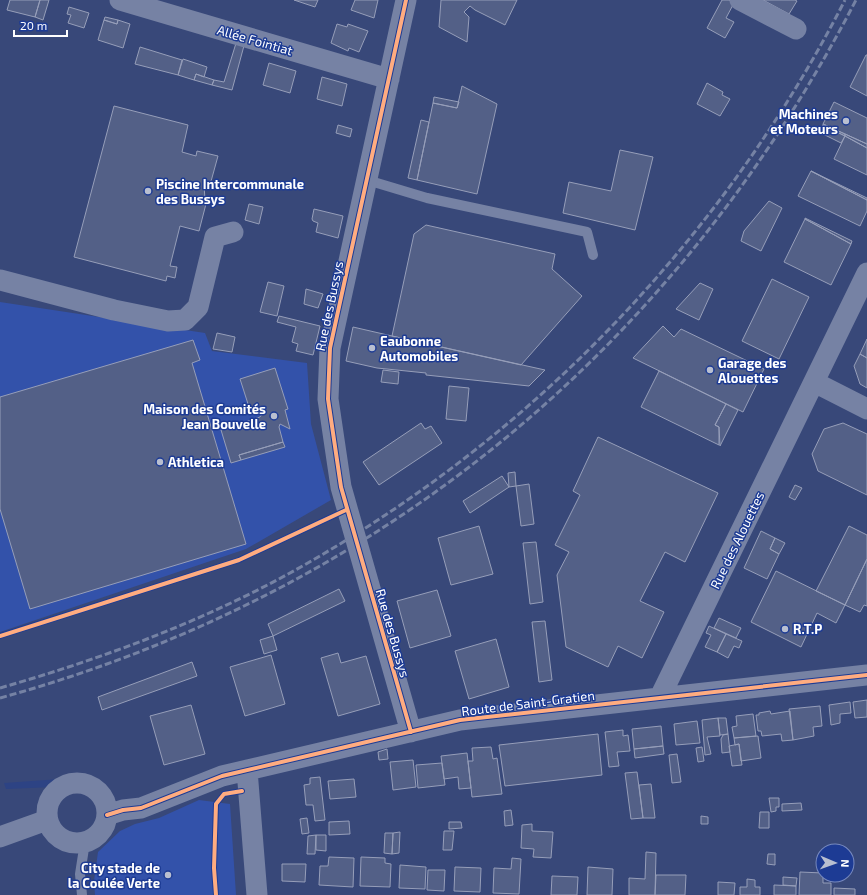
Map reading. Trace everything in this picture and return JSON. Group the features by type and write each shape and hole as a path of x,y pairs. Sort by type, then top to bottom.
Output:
{"street":[{"name":"Allée Fointiat","path":"120,0 389,79"},
{"name":"Rue des Bussys","path":"406,0 330,348 328,399 336,461 346,510 411,732"},
{"path":"740,0 796,29"},
{"path":"0,280 114,310 168,321 185,320 198,307 215,237 233,232"},
{"name":"Rue des Alouettes","path":"660,697 867,273"},
{"path":"814,382 867,409"},
{"name":"Route de Saint-Gratien","path":"107,815 123,810 141,808 222,776 460,720 867,675"},
{"path":"247,770 257,895"},
{"path":"74,783 89,786 101,796 106,805 107,815 105,824 100,832 85,842 75,843 66,841 57,836 51,829 47,820 47,809 50,799 56,791 64,785 74,783"},
{"path":"0,837 47,820"}],"lane":[{"path":"367,180 427,198 587,232 593,255"},
{"path":"82,895 80,874 85,842"}],"shaded area":[{"name":"Athletica","path":"0,302 205,333 212,351 307,363 311,424 331,500 246,549 0,632"},
{"path":"74,778 87,780 94,786 68,782 54,787 6,789 4,783"},
{"path":"199,800 230,804 236,895 95,895 94,881 98,852 120,831 135,824 159,818"}],"building":[{"path":"10,0 40,0 35,17 7,10"},
{"path":"40,0 49,0 43,20 35,17"},
{"path":"294,0 318,0 315,7"},
{"path":"355,0 378,0 374,18 351,10"},
{"path":"441,0 517,0 505,25 470,6 464,12 469,17 467,42 439,27"},
{"path":"722,0 729,0 734,3 726,18 734,22 725,38 707,28"},
{"path":"763,0 795,0 797,1 789,14"},
{"path":"69,7 89,13 84,28 68,23 71,15 67,14"},
{"path":"105,17 118,20 117,24 104,20"},
{"path":"104,20 117,24 118,20 130,24 123,48 98,40"},
{"path":"337,24 347,27 348,24 368,31 359,52 349,48 348,51 331,43"},
{"path":"237,40 245,42 232,90 212,85 214,80 224,82"},
{"path":"140,47 182,60 178,75 135,64"},
{"path":"867,55 867,96 850,87"},
{"path":"183,59 207,67 204,77 196,74 194,80 178,75"},
{"path":"269,63 296,71 290,93 263,85"},
{"path":"196,74 214,80 212,85 194,80"},
{"path":"322,77 347,84 342,106 317,99"},
{"path":"707,83 723,92 722,95 730,99 720,116 697,104"},
{"path":"462,86 497,104 477,194 417,180 433,103 457,108"},
{"path":"434,97 459,102 457,108 433,103"},
{"name":"Machines et Moteurs","path":"834,102 867,118 867,144 823,124"},
{"name":"Piscine Intercommunale des Bussys","path":"114,106 188,125 182,152 196,156 197,151 218,156 210,185 204,186 205,199 207,200 199,231 180,226 170,266 177,267 175,278 167,276 166,281 74,257"},
{"path":"421,120 429,122 417,180 408,178"},
{"path":"338,125 352,129 350,137 336,133"},
{"path":"823,125 845,134 845,136"},
{"path":"823,125 845,136 841,143 819,132"},
{"path":"845,134 867,144 867,148 845,136"},
{"path":"845,136 867,148 867,175 834,159"},
{"path":"620,150 653,157 635,230 563,213 569,182 611,191"},
{"path":"811,171 867,198 867,200"},
{"path":"811,171 867,200 867,211 860,226 798,196"},
{"path":"769,201 782,208 761,251 741,241 744,231"},
{"path":"249,204 263,207 259,224 245,220"},
{"path":"314,209 343,216 338,238 316,232 318,223 312,219"},
{"path":"805,219 852,241 851,244"},
{"path":"805,219 851,244 831,285 784,262"},
{"path":"426,225 555,254 552,269 582,296 521,365 392,336 414,234"},
{"path":"772,279 809,297 779,359 742,341"},
{"path":"268,282 284,286 277,316 260,312"},
{"path":"700,283 713,289 699,320 676,309"},
{"path":"306,289 323,294 318,308 304,304"},
{"path":"279,316 320,326 313,355 296,351 298,344 292,342 296,327 277,322"},
{"name":"Garage des Alouettes","path":"663,326 674,337 681,329 764,369 743,412 633,358"},
{"path":"353,327 545,370 529,386 377,368 346,361"},
{"path":"217,333 235,337 232,352 213,349"},
{"path":"867,339 867,358 860,354"},
{"path":"193,340 200,360 192,363 246,544 30,609 0,509 0,397"},
{"path":"860,354 867,358 867,388 860,384 854,366"},
{"name":"Maison des Comités Jean Bouvelle","path":"275,368 288,409 285,410 290,429 280,424 279,427 283,442 239,455 241,460 231,463 221,430 260,417 262,414 249,407 240,379"},
{"path":"383,370 399,372 398,384 381,382"},
{"path":"659,371 726,404 715,425 719,427 719,445 641,407"},
{"path":"449,386 469,388 466,421 446,419"},
{"path":"726,404 738,410 720,446 719,427 715,425"},
{"path":"421,423 425,429 431,426 442,443 379,485 363,462"},
{"path":"843,423 867,434 867,495 818,471 812,454 824,429"},
{"path":"598,437 718,493 685,562 665,552 640,601 664,612 642,658 618,646 608,667 566,647 557,575 569,552 555,545 580,495 573,491"},
{"path":"283,442 285,447 241,460 239,455"},
{"path":"515,472 516,486 509,487 508,473"},
{"path":"502,476 509,487 470,513 463,501"},
{"path":"529,484 534,524 521,526 516,486"},
{"path":"795,485 802,488 795,500 789,497"},
{"path":"479,526 493,574 451,585 438,538"},
{"path":"849,526 867,535 867,559 845,605 816,591"},
{"path":"761,531 775,538 770,549 779,554 767,579 744,568"},
{"path":"775,538 785,543 779,554 770,549"},
{"path":"536,542 543,602 530,604 523,543"},
{"path":"867,559 867,606 864,605 860,612 845,605"},
{"path":"776,571 845,605 836,623 817,613 801,647 751,622"},
{"path":"339,589 345,601 273,636 268,624"},
{"path":"437,590 451,636 410,648 397,601"},
{"path":"719,618 741,628 736,638 714,628"},
{"path":"545,621 552,680 539,682 532,622"},
{"path":"709,626 726,634 717,652 705,647 711,635 706,633"},
{"path":"726,634 742,641 739,648 734,646 728,658 717,652"},
{"path":"273,636 277,650 264,654 260,640"},
{"path":"496,639 509,687 469,699 455,651"},
{"path":"338,653 341,663 366,656 380,704 338,716 321,658"},
{"path":"271,655 285,704 245,716 230,667"},
{"path":"192,662 197,676 102,710 98,697"},
{"path":"867,700 867,717 855,718 853,702"},
{"path":"850,702 851,713 840,714 840,723 831,725 829,705"},
{"path":"191,705 205,754 164,765 150,716"},
{"path":"820,706 822,726 813,727 814,736 793,740 789,709"},
{"path":"770,711 771,714 790,711 793,740 782,741 781,734 762,736 761,731 758,731 756,715"},
{"path":"753,714 756,736 734,738 732,727 737,726 736,716"},
{"path":"718,718 720,736 707,737 711,754 705,755 702,720"},
{"path":"718,718 726,718 728,734 720,735"},
{"path":"697,721 700,743 676,745 674,724"},
{"path":"661,726 663,746 634,749 632,729"},
{"path":"623,730 623,736 628,735 630,751 617,752 619,766 609,767 605,732"},
{"path":"598,734 602,775 505,786 499,745"},
{"path":"728,734 730,752 722,753 721,739 723,735"},
{"path":"758,736 761,758 741,761 739,744 735,745 734,738"},
{"path":"739,744 742,765 732,766 729,746"},
{"path":"663,746 664,754 635,758 634,749"},
{"path":"491,747 493,759 497,758 502,794 472,797 468,761 473,761 472,748"},
{"path":"702,747 704,761 698,762 696,748"},
{"path":"387,749 388,759 379,760 378,752"},
{"path":"467,753 471,788 459,789 458,777 444,779 441,756"},
{"path":"677,754 681,782 672,783 669,755"},
{"path":"413,760 416,787 393,790 390,762"},
{"path":"442,763 445,785 418,788 416,765"},
{"path":"637,772 643,818 631,819 625,773"},
{"path":"320,777 325,820 315,821 313,805 306,805 304,785 310,784 310,778"},
{"path":"354,779 356,797 330,799 328,781"},
{"path":"651,784 655,818 643,818 639,785"},
{"path":"769,798 779,798 779,807 776,807 776,811 771,812"},
{"path":"801,803 802,810 782,811 782,804"},
{"path":"511,810 513,825 505,826 504,811"},
{"path":"760,812 769,812 769,828 759,828"},
{"path":"701,816 708,817 708,824 701,824"},
{"path":"307,818 309,833 302,834 300,819"},
{"path":"349,821 350,834 329,835 329,822"},
{"path":"449,822 461,822 462,828 449,829"},
{"path":"532,824 532,831 553,832 551,858 533,857 534,849 521,848 522,825"},
{"path":"444,831 454,831 452,850 443,850"},
{"path":"400,832 399,853 392,854 393,833"},
{"path":"385,833 393,833 392,854 384,853"},
{"path":"316,835 326,835 326,851 316,850"},
{"path":"316,835 315,854 307,854 308,836"},
{"path":"646,852 656,853 655,895 629,895 629,878 645,879"},
{"path":"768,854 775,854 775,865 767,864"},
{"path":"329,857 354,858 353,887 319,885 320,866 328,866"},
{"path":"361,857 385,858 385,863 391,864 390,887 360,886"},
{"path":"512,858 521,859 519,894 493,893 494,868 511,869"},
{"path":"282,864 306,864 305,882 282,881"},
{"path":"400,865 426,867 425,889 399,888"},
{"path":"455,867 481,868 480,892 454,891"},
{"path":"588,867 613,869 612,895 587,895"},
{"path":"428,870 445,870 444,891 427,890"},
{"path":"800,872 815,873 815,883 831,883 831,895 799,895"},
{"path":"656,875 686,875 685,895 655,895"},
{"path":"552,876 578,877 577,895 551,895"},
{"path":"783,877 797,878 796,886 783,885"},
{"path":"747,879 755,880 755,887 760,887 760,895 740,895 740,887 747,887"},
{"path":"718,882 735,883 734,895 718,895"},
{"path":"774,885 796,886 796,895 774,895"},
{"path":"834,888 855,889 855,895 834,895"}],"railway":[{"path":"0,688 81,663 160,634 238,600 276,581 313,560 396,508 475,450 550,387 620,318 684,245 743,168 797,86 845,0"},
{"path":"0,698 138,652 269,594 390,523 503,440 606,347 699,242 783,126 856,0"}],"cycle path":[{"path":"406,0 330,348 328,399 341,487 411,732"},
{"path":"0,636 239,560 346,510"},
{"path":"107,815 123,810 141,808 222,776 460,720 867,675"},
{"path":"216,895 214,868 216,804 224,794 242,791"}],"place":[{"name":"Machines et Moteurs","path":"846,121"},
{"name":"Piscine Intercommunale des Bussys","path":"148,191"},
{"name":"Eaubonne Automobiles","path":"372,348"},
{"name":"Garage des Alouettes","path":"710,370"},
{"name":"Maison des Comités Jean Bouvelle","path":"274,416"},
{"name":"Athletica","path":"160,462"},
{"name":"R.T.P","path":"785,629"},
{"name":"City stade de la Coulée Verte","path":"168,875"}]}
